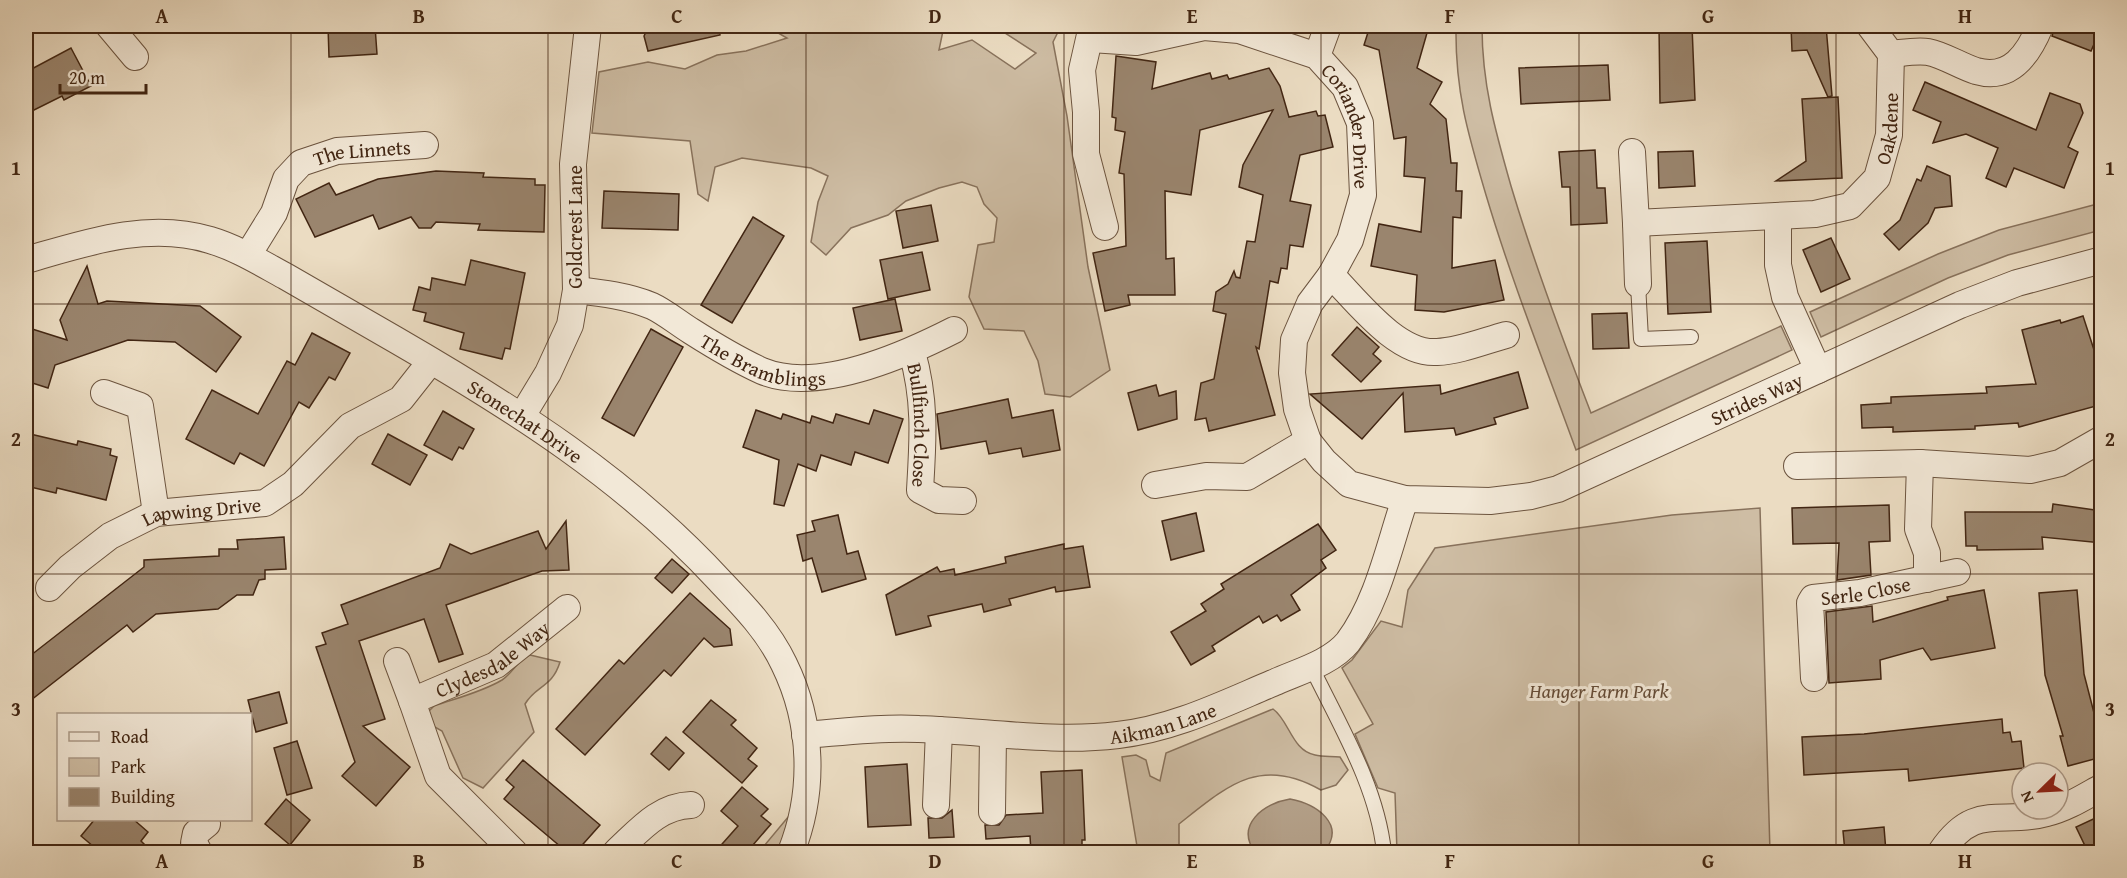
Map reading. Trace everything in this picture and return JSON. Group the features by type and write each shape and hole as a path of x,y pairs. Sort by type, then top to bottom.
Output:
{"street":[{"path":"109,26 135,57"},
{"name":"Goldcrest Lane","path":"522,416 548,374 570,325 576,290 573,164 588,26"},
{"path":"1317,56 1328,26"},
{"path":"1870,26 1891,54 1928,52 1978,72 1999,72 2019,63 2026,56 2040,26"},
{"name":"Coriander Drive","path":"1091,32 1136,42 1204,27 1239,30 1317,56 1345,87 1360,123 1363,195 1350,240 1331,275 1310,303 1294,340 1292,373 1297,410 1308,441 1324,461 1350,484 1405,499"},
{"path":"1091,32 1082,70 1086,112 1086,154 1105,227"},
{"name":"Oakdene","path":"1636,223 1815,214 1850,206 1877,178 1889,135 1891,54"},
{"name":"The Linnets","path":"248,255 274,213 286,179 301,163 338,151 425,145"},
{"path":"1632,152 1638,284"},
{"path":"1778,216 1778,265 1785,297 1818,370"},
{"name":"Stonechat Drive","path":"26,260 96,240 146,232 209,239 248,255 431,361 522,416 599,469 656,518 746,609 770,639 783,662 801,708 807,781 804,811 791,852"},
{"name":"Strides Way","path":"1405,499 1490,501 1531,496 1558,489 1960,305 2017,283 2102,260"},
{"path":"1331,275 1398,341 1420,352 1438,352 1506,335"},
{"name":"The Bramblings","path":"576,290 617,295 653,306 708,342 764,371 800,378 843,373 912,352 954,330"},
{"name":"Bullfinch Close","path":"912,352 921,384 925,420 920,490 939,500 963,501"},
{"name":"Lapwing Drive","path":"49,588 70,567 110,536 156,513 265,503 293,484 350,426 401,399 431,361"},
{"path":"104,393 140,406 156,513"},
{"path":"1797,466 1920,463 2030,470 2060,463 2102,439"},
{"path":"1155,486 1206,476 1247,477 1308,441"},
{"name":"Serle Close","path":"1920,463 1918,529 1927,552 1926,579"},
{"name":"Aikman Lane","path":"805,735 861,730 939,730 993,735 1087,737 1119,735 1178,722 1213,709 1311,666 1335,653 1359,625 1371,601 1405,499"},
{"name":"Serle Close","path":"1814,678 1810,603 1813,598 1860,593 1957,572"},
{"name":"Clydesdale Way","path":"412,701 496,665 567,608"},
{"name":"Clydesdale Way","path":"397,662 438,776 514,852"},
{"path":"936,805 939,730"},
{"path":"992,812 993,735"},
{"path":"1941,852 1960,829 1976,820 2047,813 2102,788"},
{"path":"616,852 659,813 676,806 690,805"},
{"path":"200,852 194,843 196,833 207,824"}],"lane":[{"path":"1638,284 1641,339 1691,337"},
{"path":"1311,666 1366,781 1378,819 1384,852"}],"green space":[{"path":"766,26 944,26 939,50 972,40 1015,69 1036,53 994,26 1061,26 1053,42 1067,116 1088,267 1110,370 1070,397 1045,394 1038,361 1024,331 984,329 969,297 978,245 994,242 997,218 984,204 977,187 962,182 906,201 888,215 851,228 826,255 811,242 818,202 828,176 811,168 742,158 715,167 708,201 698,194 690,141 592,133 599,72 648,62 685,69 717,55 746,51 787,38"},
{"path":"1456,26 1482,26 1487,87 1505,165 1539,272 1591,413 1781,326 1792,350 1576,450 1529,323 1486,195 1460,92"},
{"path":"2101,203 2101,230 2008,255 1948,278 1821,337 1810,312 1938,254 1999,230"},
{"name":"Hanger Farm Park","path":"1760,508 1770,852 1397,852 1395,793 1378,788 1355,734 1373,724 1342,668 1352,660 1381,621 1402,627 1408,590 1435,548 1672,515"},
{"path":"530,655 560,662 553,677 525,704 534,732 483,788 463,778 442,731 433,726 428,712 434,706 502,680"},
{"path":"1273,709 1301,748 1318,756 1340,757 1348,770 1336,785 1321,790 1299,780 1280,775 1262,775 1245,780 1229,787 1179,824 1179,852 1138,852 1122,757 1136,755 1146,760 1150,776 1160,781 1166,753"},
{"path":"789,816 779,852 759,852"}],"shaded area":[{"path":"1290,799 1310,805 1330,824 1332,833 1324,852 1255,852 1248,833 1250,824 1262,810"}],"building":[{"path":"328,26 375,26 377,54 329,57"},
{"path":"649,26 719,26 720,35 648,51 644,36"},
{"path":"1370,26 1429,26 1417,68 1442,82 1430,104 1446,119 1451,163 1457,163 1456,191 1462,191 1461,218 1453,217 1452,268 1495,260 1504,300 1444,312 1415,310 1417,275 1371,266 1379,224 1421,232 1425,178 1404,176 1406,137 1394,139 1379,50 1364,45"},
{"path":"1659,26 1692,26 1695,100 1660,103"},
{"path":"1791,26 1826,26 1832,96 1828,97 1807,50 1792,51"},
{"path":"2055,26 2102,26 2091,51 2052,36"},
{"path":"71,48 91,86 64,100 62,96 26,114 26,72"},
{"path":"1116,56 1156,62 1152,89 1210,73 1212,79 1227,75 1229,79 1269,68 1280,86 1289,117 1316,111 1318,116 1325,115 1333,147 1300,155 1290,201 1311,205 1303,247 1290,245 1287,269 1281,268 1278,283 1270,281 1259,349 1256,347 1275,415 1209,431 1206,418 1195,420 1201,383 1214,379 1226,314 1213,311 1216,292 1228,284 1234,271 1236,277 1240,278 1247,241 1255,242 1263,195 1239,187 1243,165 1273,110 1200,130 1191,195 1165,191 1166,259 1174,258 1175,295 1128,295 1130,305 1105,311 1093,253 1126,246 1124,174 1119,173 1125,132 1115,130 1116,118 1112,117"},
{"path":"1608,65 1610,100 1521,104 1519,68"},
{"path":"1925,82 2036,130 2050,93 2080,104 2083,113 2068,147 2078,152 2064,188 2014,168 2006,187 1986,178 1998,148 1966,134 1933,143 1941,122 1913,110"},
{"path":"1838,97 1842,178 1776,181 1806,161 1802,99"},
{"path":"1595,150 1597,188 1605,188 1607,223 1571,225 1570,187 1562,187 1559,152"},
{"path":"1693,151 1695,186 1659,188 1658,152"},
{"path":"1927,166 1950,176 1952,206 1935,208 1928,223 1899,250 1884,234 1900,220 1917,179 1921,181"},
{"path":"436,171 484,173 483,177 535,179 535,185 545,185 544,232 478,230 480,224 436,222 431,228 419,228 411,217 379,229 373,215 315,237 296,199 329,183 336,195 378,179"},
{"path":"604,191 679,194 678,230 602,228"},
{"path":"931,205 938,241 903,248 896,211"},
{"path":"753,217 784,236 732,323 701,305"},
{"path":"1831,238 1850,279 1821,292 1803,250"},
{"path":"1707,241 1711,312 1668,314 1665,243"},
{"path":"922,252 930,290 888,299 880,260"},
{"path":"471,260 525,273 510,349 505,348 502,359 460,349 464,333 424,321 426,313 413,310 419,287 430,290 432,278 465,285"},
{"path":"87,266 98,304 107,301 200,306 241,337 216,372 175,342 128,340 55,365 48,388 26,381 26,327 67,340 60,320"},
{"path":"895,299 902,331 860,340 853,308"},
{"path":"1627,313 1629,348 1593,349 1592,314"},
{"path":"2083,316 2096,356 2102,354 2102,398 2095,400 2096,406 2019,427 2018,423 1975,426 1975,429 1893,432 1893,427 1862,428 1861,405 1891,403 1891,397 1987,393 1986,387 2036,384 2022,330 2060,320 2061,323"},
{"path":"1357,327 1379,347 1373,354 1381,361 1361,382 1332,355"},
{"path":"651,329 683,347 634,436 602,418"},
{"path":"312,333 350,353 335,380 329,377 309,408 299,402 264,466 240,453 234,464 186,439 212,390 258,414 287,361 295,365"},
{"path":"1518,372 1528,408 1494,418 1496,424 1456,435 1454,428 1405,432 1403,393 1362,439 1310,394 1440,385 1441,394"},
{"path":"1156,385 1159,396 1176,391 1177,419 1138,430 1128,393"},
{"path":"1008,399 1012,418 1053,410 1060,450 1023,457 1021,448 989,454 986,441 941,449 937,414"},
{"path":"756,410 781,419 783,414 810,423 812,416 833,423 836,414 869,424 874,410 903,419 888,463 855,452 851,465 821,455 816,471 798,464 784,506 774,504 779,460 743,447"},
{"path":"443,411 474,429 463,449 459,447 452,460 424,445"},
{"path":"26,433 77,445 78,441 111,449 110,455 117,457 106,500 57,488 56,493 26,486"},
{"path":"388,434 427,455 410,485 372,464"},
{"path":"2053,504 2102,511 2102,543 2042,537 2043,549 1977,550 1977,546 1966,546 1965,512 2052,512"},
{"path":"1889,505 1890,541 1869,542 1871,575 1837,580 1839,543 1793,544 1792,508"},
{"path":"1196,513 1204,551 1171,560 1162,521"},
{"path":"838,515 847,554 858,551 866,579 822,592 812,558 803,561 797,535 815,531 812,521"},
{"path":"566,521 569,570 542,571 446,605 463,654 439,662 424,619 359,641 385,719 363,726 410,767 376,806 342,776 355,762 316,647 326,644 322,633 348,624 341,605 440,568 450,544 471,554 538,531 546,549"},
{"path":"1318,524 1336,550 1321,560 1326,568 1291,595 1300,610 1281,621 1277,615 1263,623 1259,616 1212,646 1215,651 1191,665 1171,632 1206,611 1201,604 1224,589 1221,584"},
{"path":"284,537 286,569 265,570 265,579 259,580 253,595 237,595 218,609 156,614 133,632 127,625 26,704 26,659 144,567 144,560 219,556 219,549 238,549 237,540"},
{"path":"1064,544 1064,549 1083,546 1090,587 1056,592 1055,587 1009,599 1011,605 984,612 982,604 928,616 931,626 896,635 886,595 937,567 940,572 954,569 955,575 1006,563 1005,557"},
{"path":"672,559 689,574 672,593 655,578"},
{"path":"1984,590 1995,648 1931,660 1923,648 1880,660 1881,679 1829,683 1826,612 1872,606 1873,622 1948,600 1947,597"},
{"path":"2077,590 2084,674 2102,744 2102,757 2070,765 2070,761 2067,761 2060,736 2063,736 2045,675 2039,593"},
{"path":"690,593 730,629 732,645 714,647 704,638 671,676 664,670 585,755 556,729 619,660 624,664"},
{"path":"279,692 287,723 256,732 248,700"},
{"path":"711,700 736,720 731,725 757,748 748,759 757,766 742,783 683,732"},
{"path":"2002,719 2003,733 2010,732 2012,742 2021,741 2023,761 2010,761 2010,770 1909,781 1908,769 1804,775 1802,737 1864,734"},
{"path":"666,737 684,753 669,770 651,754"},
{"path":"297,741 312,788 287,795 274,748"},
{"path":"523,760 600,825 576,852 567,852 504,799 514,787 506,780"},
{"path":"907,764 911,825 868,827 865,767"},
{"path":"1082,770 1085,840 1082,840 1082,852 1031,852 1030,836 986,839 985,825 999,825 1006,815 1043,813 1041,772"},
{"path":"742,787 768,809 761,816 771,824 747,852 715,852 738,826 721,811"},
{"path":"286,799 310,820 290,845 265,824"},
{"path":"952,810 954,837 929,838 928,818 942,818"},
{"path":"2102,815 2102,852 2088,852 2076,827"},
{"path":"93,821 135,821 148,832 141,841 152,852 100,852 81,836"},
{"path":"1884,827 1886,852 1845,852 1843,831"}]}
